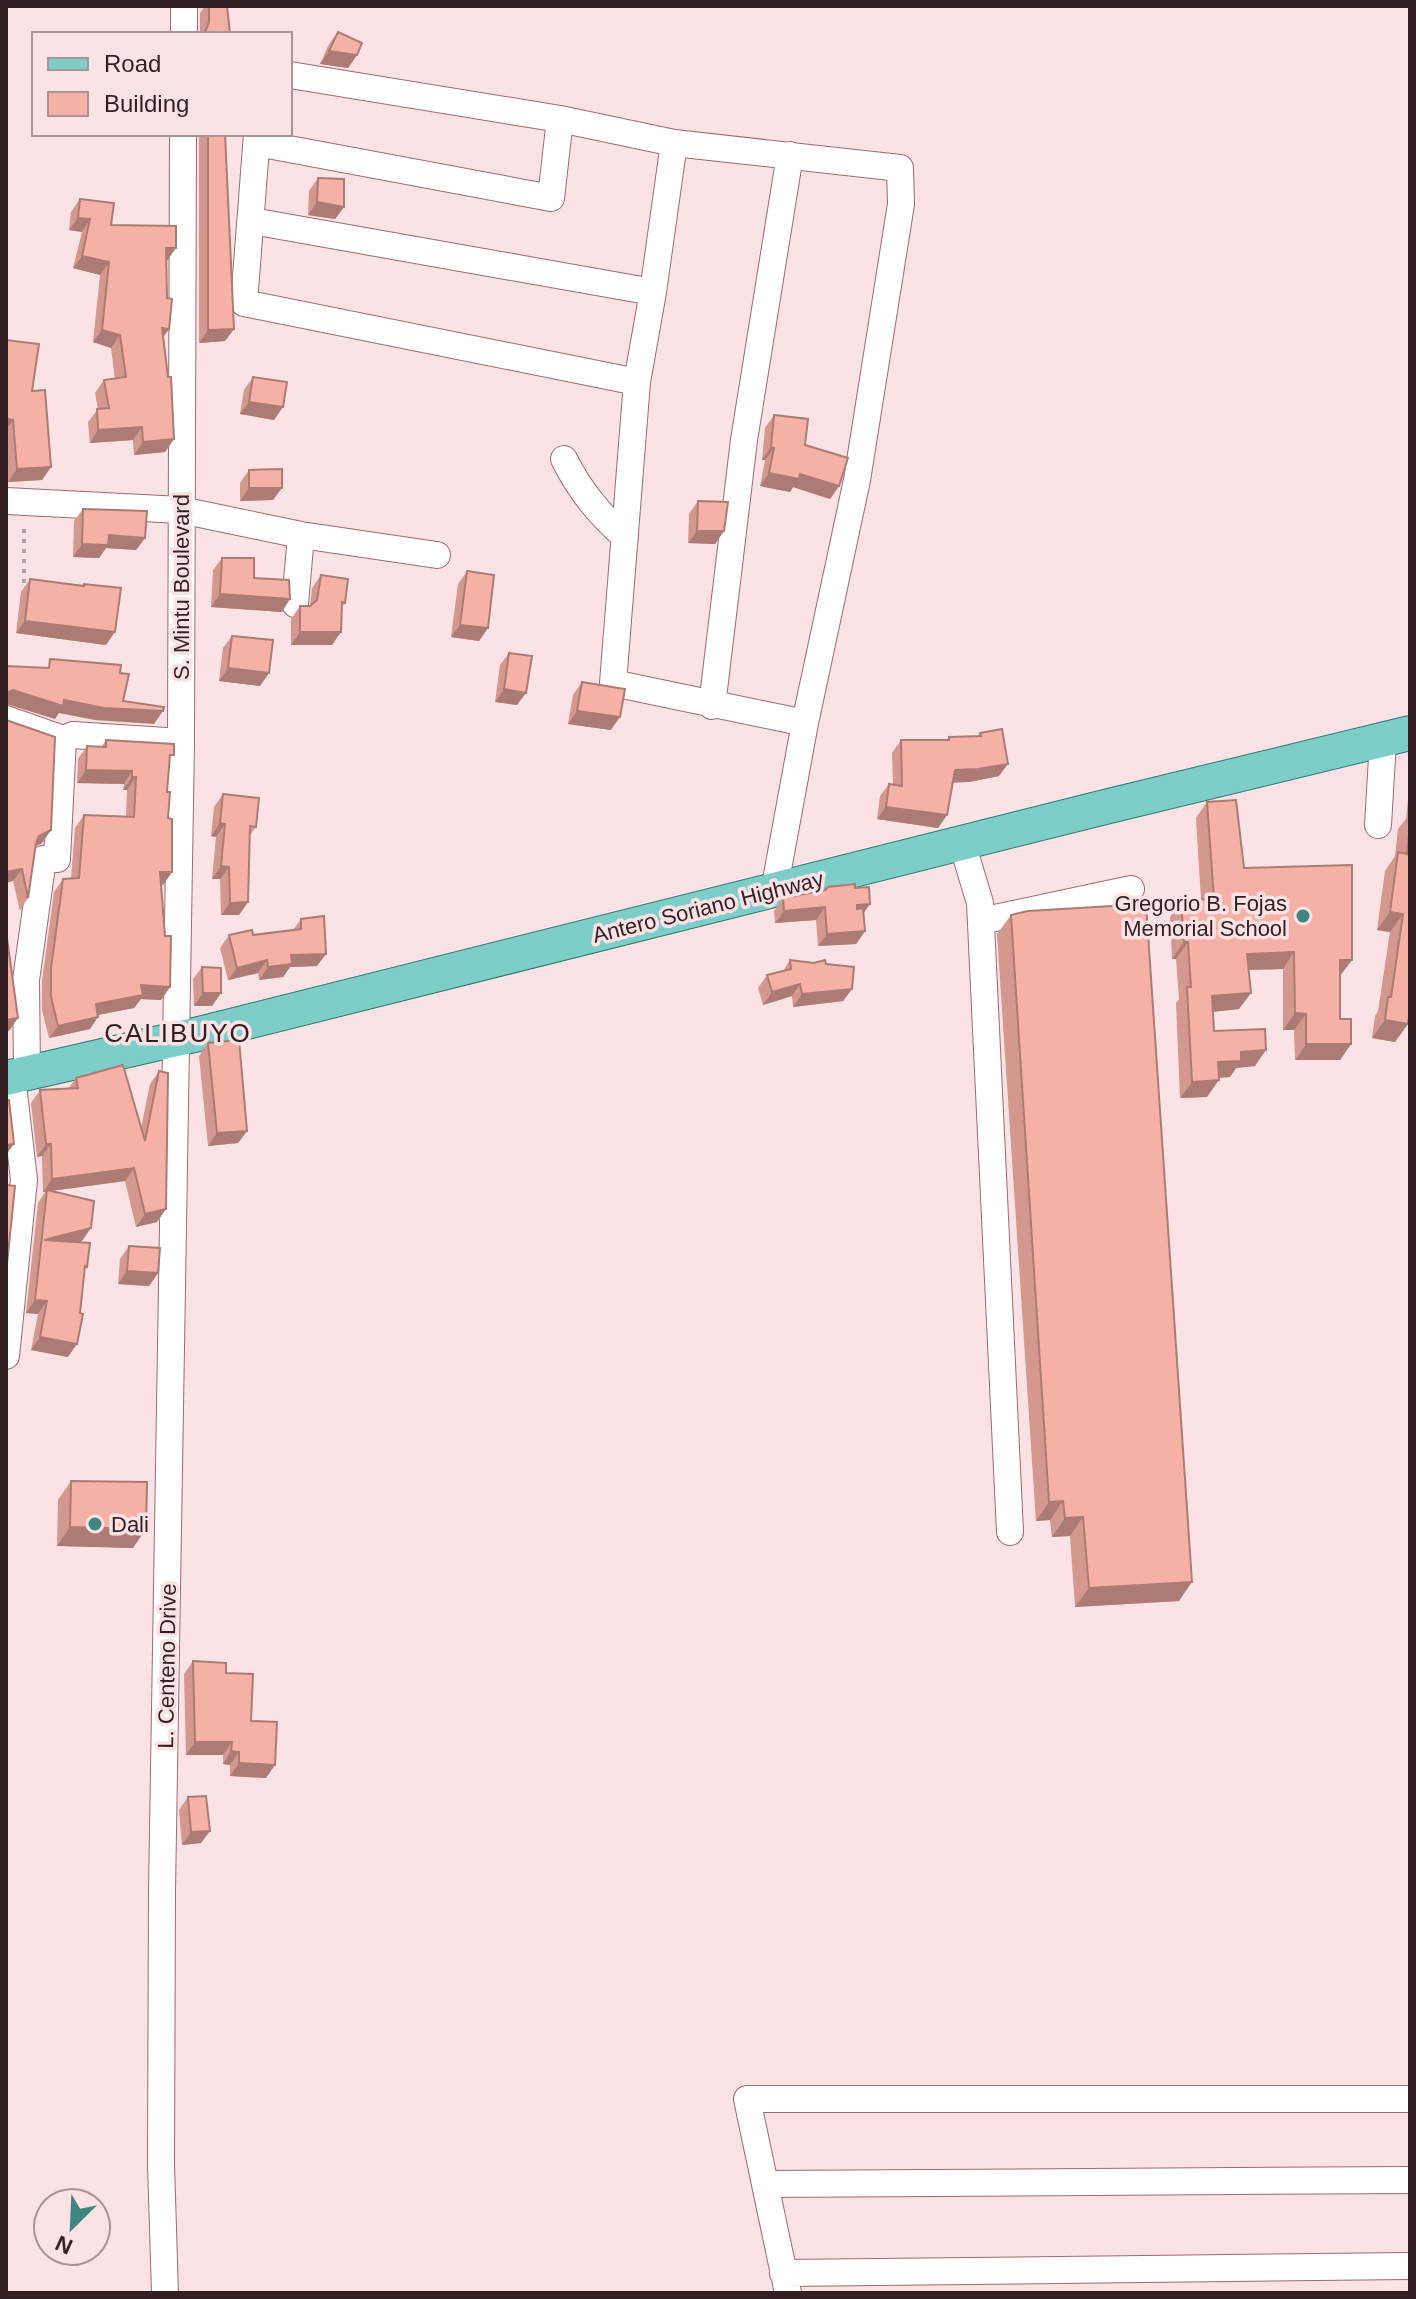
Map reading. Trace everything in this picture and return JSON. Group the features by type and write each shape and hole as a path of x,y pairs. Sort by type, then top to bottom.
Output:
{"main road":[{"name":"Antero Soriano Highway","path":"15,1075 176,1040 1397,737"}],"street":[{"path":"184,6 184,32"},
{"path":"292,75 560,119 674,143 900,168 901,204 857,480 805,723 774,891"},
{"path":"560,119 551,198 257,139 244,303 637,382"},
{"name":"S. Mintu Boulevard","path":"176,1040 181,742 183,136"},
{"path":"674,143 637,382 613,683 805,723"},
{"path":"712,706 744,440 790,155"},
{"path":"252,221 653,292"},
{"path":"564,459 576,483 598,513 625,537"},
{"path":"15,502 181,510 301,535 437,555"},
{"path":"295,604 301,535"},
{"path":"6,719 63,739 73,735 181,742"},
{"path":"1378,825 1397,737"},
{"path":"6,1356 24,1180 15,1075 43,859 57,859 63,739"},
{"path":"962,843 980,903 1010,1532"},
{"path":"981,921 1131,889"},
{"name":"L. Centeno Drive","path":"165,2293 161,2164 162,1891 176,1040"},
{"path":"1410,2099 747,2099 786,2283 1410,2266"},
{"path":"765,2184 1410,2180"}],"path":[{"path":"15,502 24,583"}],"building":[{"path":"209,6 227,6 230,32 204,32 209,22"},
{"path":"338,32 362,43 357,55 329,51"},
{"path":"208,136 225,136 234,329 208,330"},
{"path":"318,178 344,179 344,207 317,202"},
{"path":"80,199 114,203 111,225 176,226 176,248 166,248 167,298 172,299 169,329 162,328 168,377 171,377 174,439 143,442 142,427 98,430 97,409 109,408 104,380 126,377 120,335 102,330 109,262 82,256 90,219 78,218"},
{"path":"6,340 39,344 32,391 45,390 51,467 17,469 13,420 6,419"},
{"path":"253,377 287,382 283,407 249,402"},
{"path":"774,415 808,419 805,445 848,458 839,486 800,474 799,479 769,473 774,448 771,447"},
{"path":"282,469 282,488 249,488 249,470"},
{"path":"698,501 728,502 724,531 697,531"},
{"path":"83,509 147,511 145,538 109,535 108,545 82,544"},
{"path":"222,558 254,558 254,578 289,580 290,599 220,594"},
{"path":"467,571 494,575 488,628 460,625"},
{"path":"321,575 348,579 345,603 342,602 341,632 300,632 300,606 310,606 317,600"},
{"path":"30,579 121,588 115,632 25,621"},
{"path":"232,636 273,640 269,673 228,668"},
{"path":"509,653 532,656 526,693 504,689"},
{"path":"50,659 121,665 120,673 129,674 123,701 164,707 163,711 104,708 64,700 63,706 13,690 6,693 6,666 49,668"},
{"path":"582,682 625,689 620,717 577,711"},
{"path":"6,719 55,737 51,830 39,836 36,843 28,898 22,869 6,872"},
{"path":"1002,729 1008,764 955,770 947,815 886,807 889,784 902,786 901,740 949,740 949,737 981,736 980,733"},
{"path":"106,740 174,744 167,792 170,792 168,818 172,819 172,872 160,872 165,936 171,936 170,987 141,985 143,995 96,1004 98,1017 58,1026 51,997 51,968 63,879 79,878 84,815 134,817 136,777 132,777 132,771 86,770 87,746 106,747"},
{"path":"223,794 259,798 256,827 250,826 248,902 230,903 229,867 221,866 225,824 220,823"},
{"path":"1236,800 1244,868 1352,865 1352,960 1340,960 1340,1019 1351,1019 1351,1044 1306,1044 1306,1014 1295,1013 1294,952 1247,954 1251,993 1212,996 1214,1031 1265,1029 1266,1050 1241,1052 1241,1061 1218,1062 1219,1080 1192,1082 1187,987 1191,987 1181,900 1214,899 1207,802"},
{"path":"1410,824 1408,1024 1385,1020 1403,914 1390,912 1398,852 1407,854"},
{"path":"855,884 855,888 869,887 870,904 857,905 857,909 863,908 865,931 827,934 825,907 784,911 783,898"},
{"path":"1146,904 1192,1582 1089,1588 1083,1517 1065,1518 1063,1501 1049,1502 1011,915 1028,911"},
{"path":"324,916 326,954 291,955 292,964 268,967 267,960 237,968 229,935 252,930 253,935 301,929 301,919"},
{"path":"6,931 18,1018 6,1020"},
{"path":"790,960 814,963 825,960 826,964 854,967 852,989 802,994 800,984 772,992 767,975 791,969"},
{"path":"202,967 221,968 221,993 203,993"},
{"path":"239,1040 247,1131 217,1133 208,1043"},
{"path":"123,1065 145,1141 159,1071 168,1073 166,1209 145,1214 134,1168 52,1179 51,1144 46,1144 40,1090 78,1088 76,1078"},
{"path":"6,1100 9,1100 14,1144 6,1145"},
{"path":"6,1185 15,1186 6,1274"},
{"path":"47,1190 94,1201 91,1228 44,1240 90,1243 77,1344 40,1337 47,1301 35,1300"},
{"path":"129,1246 160,1248 158,1273 127,1271"},
{"path":"71,1481 147,1482 146,1529 70,1527"},
{"path":"193,1661 226,1663 226,1673 253,1674 251,1721 277,1722 275,1765 239,1763 239,1752 231,1751 232,1742 195,1742"},
{"path":"206,1796 210,1831 191,1832 188,1797"}],"place":[{"name":"Gregorio B. Fojas Memorial School","path":"1303,916"},
{"name":"Dali","path":"95,1524"}],"district":[{"name":"CALIBUYO","path":"178,1033"}]}
